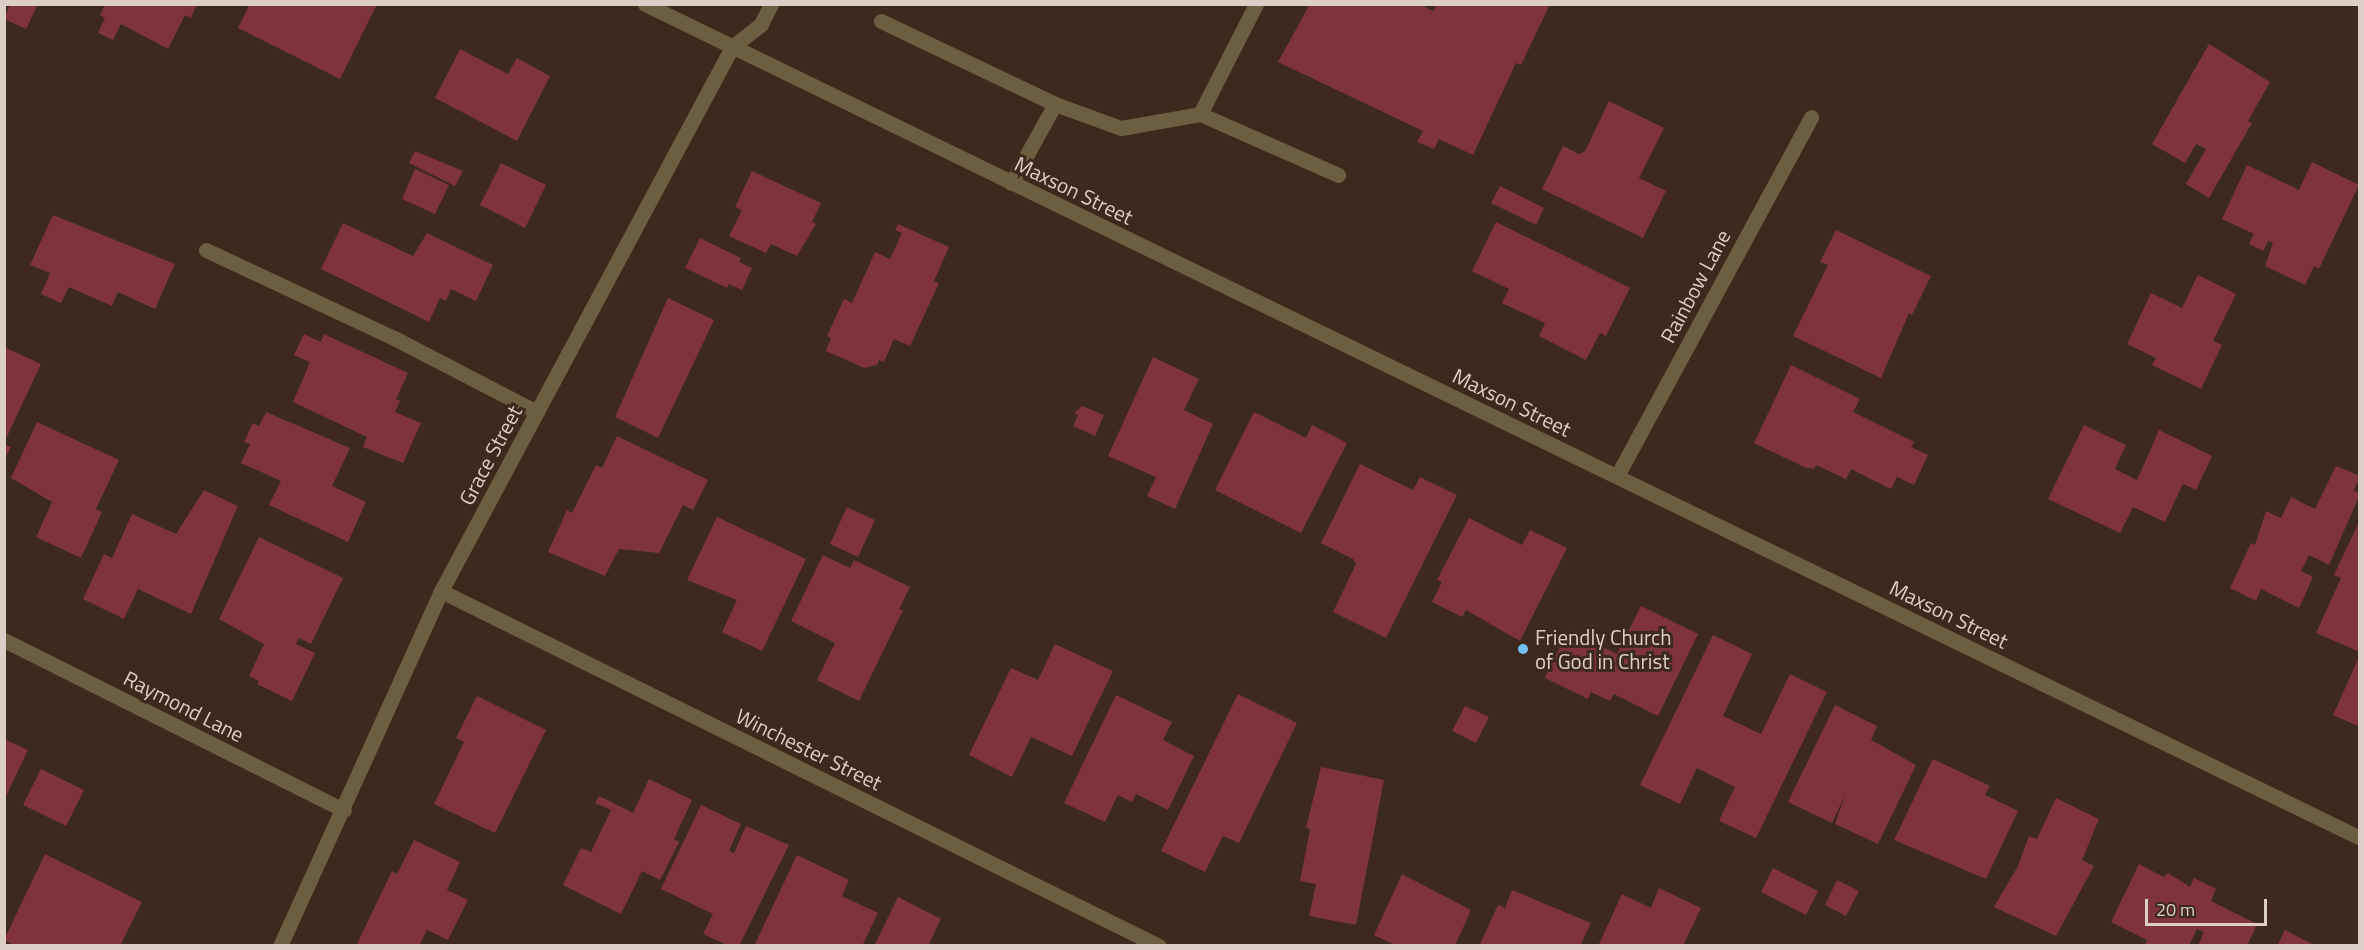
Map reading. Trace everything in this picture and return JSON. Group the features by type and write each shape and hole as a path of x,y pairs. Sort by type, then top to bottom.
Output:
{"street":[{"name":"Maxson Street","path":"645,4 2360,838"},
{"name":"Grace Street","path":"280,945 344,810 441,591 732,47 761,24 771,4"},
{"path":"1200,114 1256,4"},
{"path":"881,21 1055,104 1120,128 1200,114 1338,175"},
{"path":"1011,183 1055,104"},
{"name":"Rainbow Lane","path":"1617,476 1810,117"},
{"path":"206,250 394,338 537,412"},
{"name":"Winchester Street","path":"441,591 1159,945"},
{"name":"Raymond Lane","path":"4,640 344,810"}],"building":[{"path":"10,4 38,4 26,29 4,19"},
{"path":"105,4 197,4 191,18 185,15 168,49 121,24 113,40 98,33 105,18 100,15"},
{"path":"250,4 377,4 340,79 238,28"},
{"path":"1310,4 1419,4 1433,11 1437,4 1550,4 1521,65 1516,63 1473,155 1439,139 1434,149 1417,142 1423,131 1278,62"},
{"path":"2209,44 2270,82 2248,121 2252,123 2209,198 2186,184 2206,149 2196,144 2185,163 2152,144"},
{"path":"460,49 508,74 517,58 550,76 517,141 435,98"},
{"path":"1609,101 1664,128 1639,178 1666,191 1643,238 1542,189 1563,146 1579,154 1585,151"},
{"path":"415,151 463,171 455,186 409,163"},
{"path":"2312,162 2359,185 2319,269 2314,266 2305,285 2265,266 2273,243 2268,241 2263,251 2249,244 2254,234 2222,219 2247,165 2299,190"},
{"path":"501,163 546,185 525,228 480,205"},
{"path":"415,169 449,185 435,214 402,199"},
{"path":"752,171 821,203 812,222 816,224 797,256 771,244 766,253 729,236 742,210 735,207"},
{"path":"1500,186 1544,208 1536,225 1491,203"},
{"path":"53,215 175,264 155,309 118,292 112,306 69,287 61,303 41,294 50,273 30,265"},
{"path":"1496,222 1630,288 1606,336 1600,333 1586,360 1539,336 1545,323 1502,303 1509,289 1472,271"},
{"path":"343,223 413,256 427,233 493,265 476,301 451,289 446,301 440,298 429,322 321,269"},
{"path":"898,224 949,247 934,281 939,283 910,346 894,339 884,362 879,360 877,365 864,368 826,351 831,338 827,336 844,299 852,303 875,252 890,259 902,233 895,230"},
{"path":"1836,230 1931,276 1912,315 1909,313 1881,378 1793,336 1828,265 1820,262"},
{"path":"700,238 741,258 739,262 752,268 742,290 729,284 727,288 685,268"},
{"path":"2198,275 2236,294 2213,341 2222,345 2201,389 2152,365 2156,358 2127,344 2151,293 2182,308"},
{"path":"668,298 714,320 658,438 615,417"},
{"path":"304,334 321,342 324,334 408,373 396,399 400,401 395,412 421,423 403,463 363,447 367,437 293,402 310,362 294,355"},
{"path":"4,347 41,364 4,443"},
{"path":"1153,357 1199,379 1184,410 1213,424 1175,509 1147,496 1156,477 1108,456"},
{"path":"1791,365 1860,399 1853,412 1914,442 1911,447 1928,455 1914,485 1897,477 1891,489 1851,469 1846,479 1816,465 1814,469 1804,467 1754,443"},
{"path":"1082,406 1104,415 1095,436 1073,426 1078,415 1074,413"},
{"path":"266,412 350,448 332,486 366,502 348,542 269,505 281,481 241,463 250,444 244,442 253,423 259,426"},
{"path":"1254,412 1306,438 1312,425 1347,443 1301,533 1215,490"},
{"path":"37,422 119,460 96,509 102,512 81,558 36,537 52,502 11,478"},
{"path":"2084,425 2126,445 2115,469 2137,480 2159,430 2212,456 2196,490 2183,484 2165,522 2133,507 2120,533 2048,499"},
{"path":"617,436 708,480 693,510 683,505 659,553 619,549 605,576 548,552 567,510 572,513 596,465 602,468"},
{"path":"4,444 11,447 4,460"},
{"path":"1360,464 1413,490 1420,477 1457,495 1386,638 1333,612 1356,564 1353,559 1321,543"},
{"path":"2336,466 2360,476 2354,490 2360,494 2329,565 2309,555 2301,571 2313,577 2299,608 2261,589 2256,601 2230,588 2251,543 2255,545 2266,511 2281,518 2291,497 2315,509"},
{"path":"204,490 238,506 191,614 138,589 124,619 83,599 104,554 112,558 132,514 176,534"},
{"path":"847,507 875,520 858,557 830,544"},
{"path":"717,517 806,559 762,651 722,632 737,600 687,580"},
{"path":"1469,518 1522,545 1530,530 1567,548 1520,641 1466,610 1462,617 1432,602 1442,582 1437,580"},
{"path":"2360,520 2360,652 2316,633 2341,578 2334,575"},
{"path":"259,537 343,578 311,644 299,638 296,644 315,653 292,701 257,684 259,681 249,676 264,644 219,619"},
{"path":"823,555 850,568 854,560 910,587 899,609 903,610 859,701 817,680 835,643 791,621"},
{"path":"1641,606 1698,634 1658,716 1614,694 1610,701 1591,692 1588,699 1545,678 1568,630 1617,654"},
{"path":"1713,635 1752,654 1723,716 1761,734 1790,674 1827,692 1756,838 1719,821 1735,787 1697,768 1680,804 1640,785"},
{"path":"1055,644 1113,671 1072,756 1031,737 1012,777 969,755 1011,668 1038,680"},
{"path":"2360,655 2360,727 2333,715"},
{"path":"1238,694 1297,723 1239,843 1223,836 1205,872 1161,851"},
{"path":"1116,695 1172,722 1163,740 1194,756 1168,810 1136,794 1132,802 1118,795 1105,822 1064,803"},
{"path":"477,696 546,730 495,833 434,804 464,742 456,738"},
{"path":"1835,705 1877,726 1871,740 1916,765 1878,844 1835,824 1845,795 1832,823 1788,802"},
{"path":"1465,706 1489,717 1476,743 1452,731"},
{"path":"4,739 28,750 6,796 4,795"},
{"path":"1933,759 1990,786 1985,795 2018,811 1986,879 1894,840"},
{"path":"1321,767 1384,780 1356,925 1309,916 1316,884 1300,881 1310,829 1306,828"},
{"path":"41,769 84,790 66,826 23,805"},
{"path":"649,779 692,800 674,839 679,842 660,880 642,871 621,914 563,885 581,848 591,852 611,810 595,803 599,796 633,813"},
{"path":"2056,798 2099,819 2082,860 2094,866 2056,936 1994,907 2018,866 2029,836 2037,839"},
{"path":"701,805 741,824 729,851 734,853 746,826 789,845 739,946 729,946 703,934 713,914 661,889"},
{"path":"414,840 460,862 447,890 468,900 448,940 427,930 419,946 356,946 392,871 397,874"},
{"path":"45,854 142,902 120,946 15,946 4,940"},
{"path":"797,855 849,880 842,896 878,913 862,946 754,946"},
{"path":"2139,864 2164,877 2168,873 2190,887 2194,878 2216,889 2211,901 2257,924 2247,946 2198,946 2204,932 2197,929 2189,946 2144,946 2147,940 2111,922"},
{"path":"1773,868 1818,891 1806,915 1761,892"},
{"path":"1402,874 1471,910 1455,946 1397,946 1374,935"},
{"path":"1837,880 1859,891 1846,916 1825,905"},
{"path":"1659,888 1701,908 1683,946 1598,946 1622,894 1651,908"},
{"path":"1512,890 1591,923 1580,946 1479,946 1498,905 1505,908"},
{"path":"898,897 941,919 928,946 874,946"},
{"path":"2285,930 2316,946 2277,946"}],"place":[{"name":"Friendly Church of God in Christ","path":"1523,649"}]}
